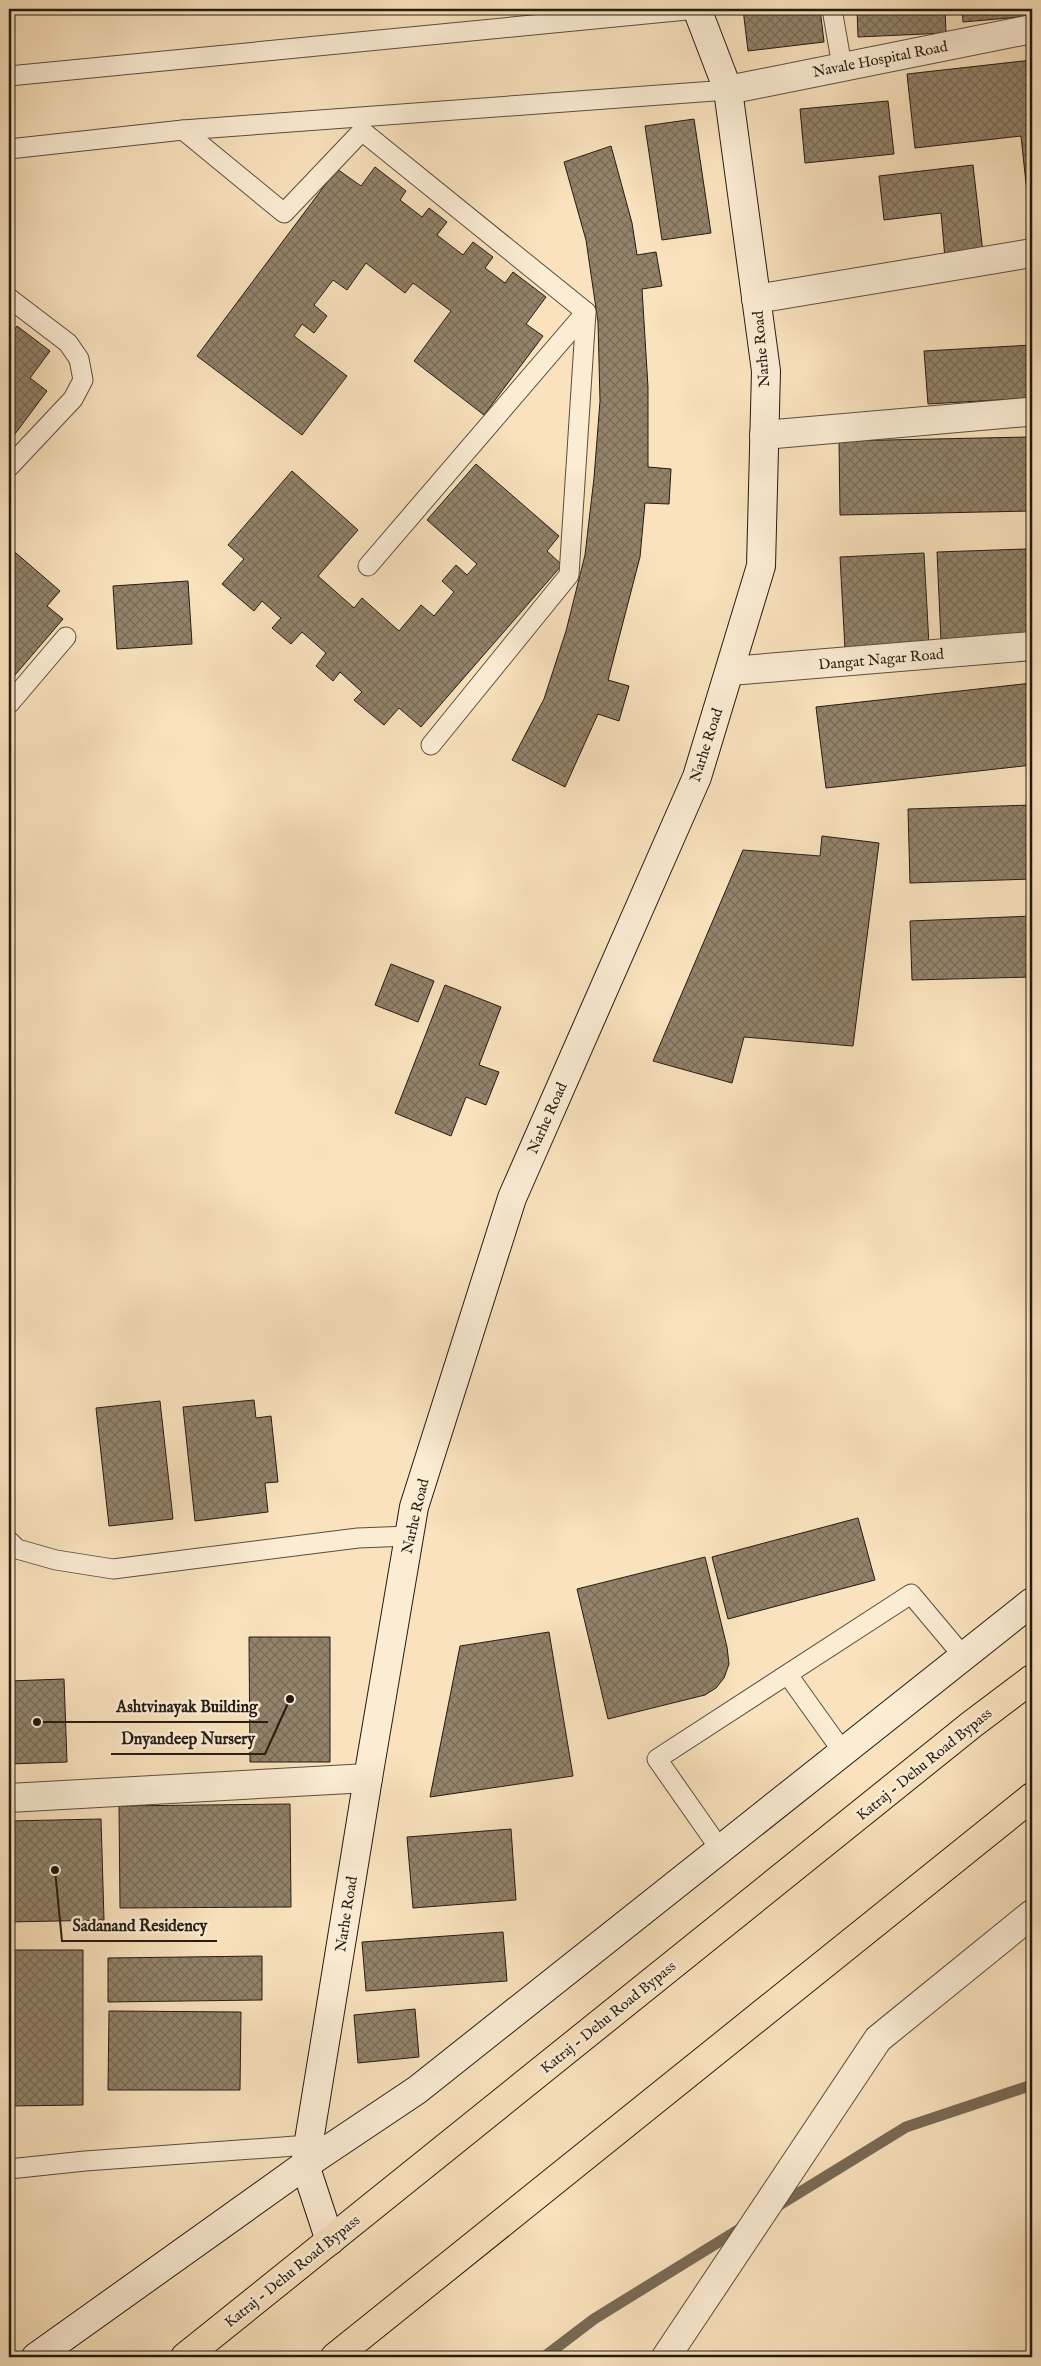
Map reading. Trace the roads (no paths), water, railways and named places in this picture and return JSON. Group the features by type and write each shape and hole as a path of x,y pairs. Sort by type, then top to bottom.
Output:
{"highway":[{"name":"Katraj - Dehu Road Bypass","path":"185,2357 971,1725 1032,1679"},
{"path":"335,2357 1032,1797"}],"street":[{"name":"Narhe Road","path":"330,2241 307,2155 414,1507 512,1198 697,777 761,566 766,371 728,90 697,9"},
{"name":"Navale Hospital Road","path":"728,90 1032,29"},
{"path":"756,299 1032,253"},
{"path":"764,435 1027,412"},
{"name":"Dangat Nagar Road","path":"730,670 1032,646"},
{"path":"36,2357 307,2155 416,2090 1032,1602"},
{"path":"9,1798 368,1778"},
{"path":"666,2357 878,2039 1032,1914"}],"lane":[{"path":"9,76 697,9"},
{"path":"832,9 842,66"},
{"path":"9,150 183,130 728,90"},
{"path":"183,130 284,214 362,130 586,312"},
{"path":"9,298 68,342 79,359 83,380 74,399 9,467"},
{"path":"368,566 586,312"},
{"path":"431,745 569,574 586,312"},
{"path":"9,704 66,638"},
{"path":"9,1541 17,1549 56,1560 113,1568 358,1538 409,1536"},
{"path":"720,1849 657,1759 911,1594 964,1656"},
{"path":"788,1674 843,1752"},
{"path":"9,2169 85,2161 307,2155"}],"waterway":[{"path":"776,2207 906,2127 1032,2085"},
{"path":"544,2357 594,2319 743,2227"}],"place":[{"name":"Dnyandeep Nursery","path":"290,1699"},
{"name":"Ashtvinayak Building","path":"37,1722"},
{"name":"Sadanand Residency","path":"55,1870"}]}
